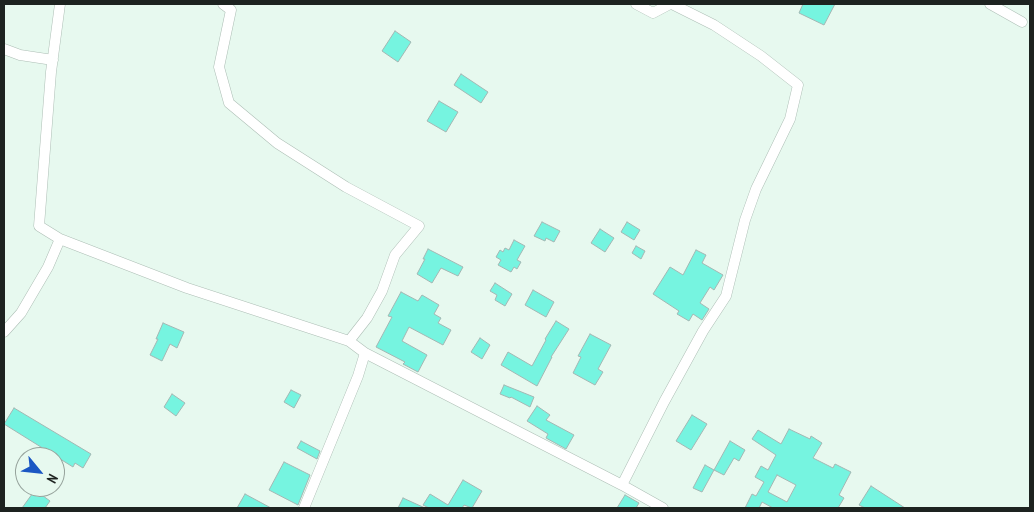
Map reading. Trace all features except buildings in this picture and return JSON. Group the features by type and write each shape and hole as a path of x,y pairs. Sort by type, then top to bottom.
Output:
{"street":[{"path":"60,4 52,60 39,226 60,239 187,288 349,342 365,353 663,508"},
{"path":"223,4 231,10 219,67 229,103 277,143 346,187 419,226 395,254 382,291 367,318 349,342"},
{"path":"622,485 698,339 726,296 745,220 756,189 790,119 798,85 761,56 714,25 671,4 653,13 636,4"},
{"path":"990,4 1022,22"},
{"path":"4,49 20,55 52,60"},
{"path":"4,331 21,313 48,267 60,239"},
{"path":"304,508 358,376 365,353"}]}
